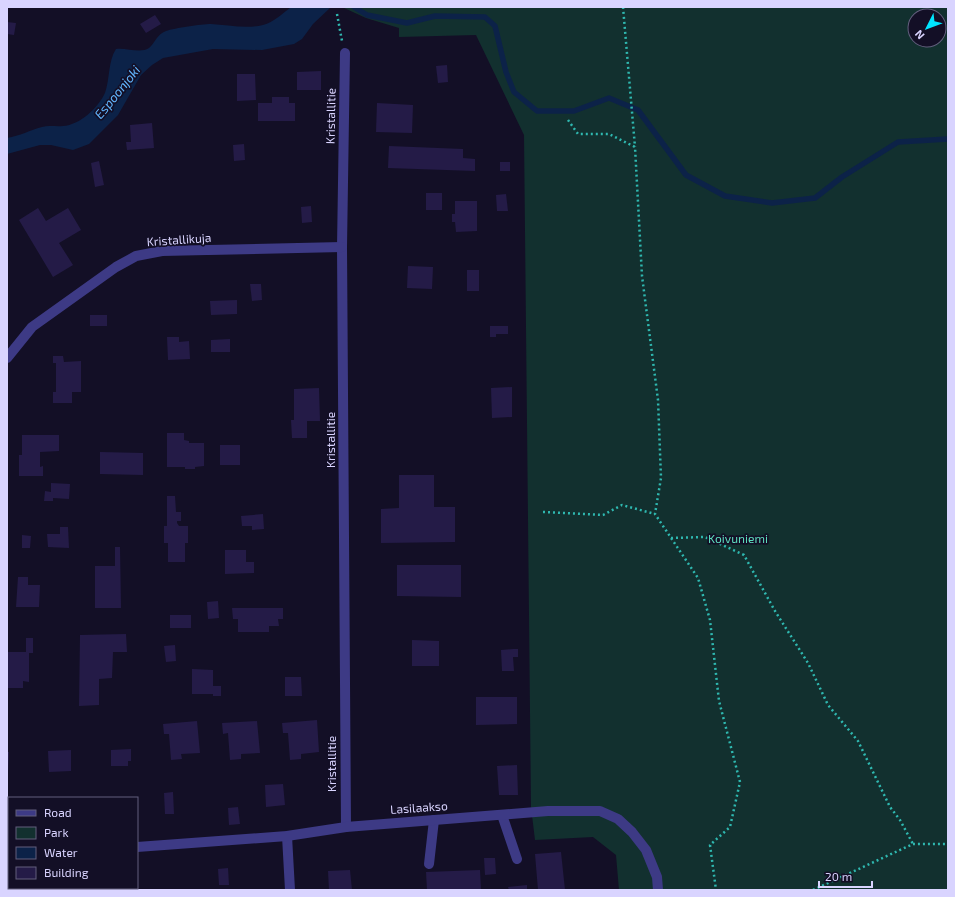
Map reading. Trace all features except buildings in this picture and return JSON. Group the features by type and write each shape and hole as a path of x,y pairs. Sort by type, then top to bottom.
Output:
{"street":[{"name":"Kristallitie","path":"345,53 342,247 346,826"},
{"name":"Kristallikuja","path":"7,358 32,327 116,267 136,256 162,251 342,247"},
{"name":"Lasilaakso","path":"138,847 287,836 346,826 548,812 600,811 618,819 632,832 646,850 657,877 658,890"},
{"path":"502,815 517,859"},
{"path":"429,864 434,820"},
{"path":"287,836 290,890"}],"path":[{"path":"623,7 635,148 642,276 658,400 661,478 655,514"},
{"path":"337,14 345,53"},
{"path":"568,120 578,134 609,134 635,148"},
{"path":"542,512 603,515 622,505 655,514 698,578 710,620 719,700 740,782 730,827 710,846 716,890"},
{"path":"671,538 705,537 744,556 775,611 808,663 828,705 858,741 890,807 900,820 913,844"},
{"path":"813,890 913,844 948,844"}],"green space":[{"name":"Koivuniemi","path":"342,7 948,7 948,890 619,890 616,855 593,837 535,840 531,807 524,135 476,35 399,37 399,28 366,18"}],"water":[{"name":"Espoonjoki","path":"291,7 331,7 313,24 302,39 294,44 262,50 213,49 163,58 141,75 118,115 89,144 73,150 51,145 40,145 7,154 7,138 45,126 69,125 76,123 88,115 102,99 105,93 110,65 116,49 145,50 151,46 163,32 188,26 211,24 244,27 263,25 274,20"}],"waterway":[{"path":"354,7 367,15 407,23 435,16 485,17 495,26 506,72 514,92 537,111 574,111 609,98 638,110 686,175 725,196 772,203 815,198 842,177 898,142 948,139"}]}
